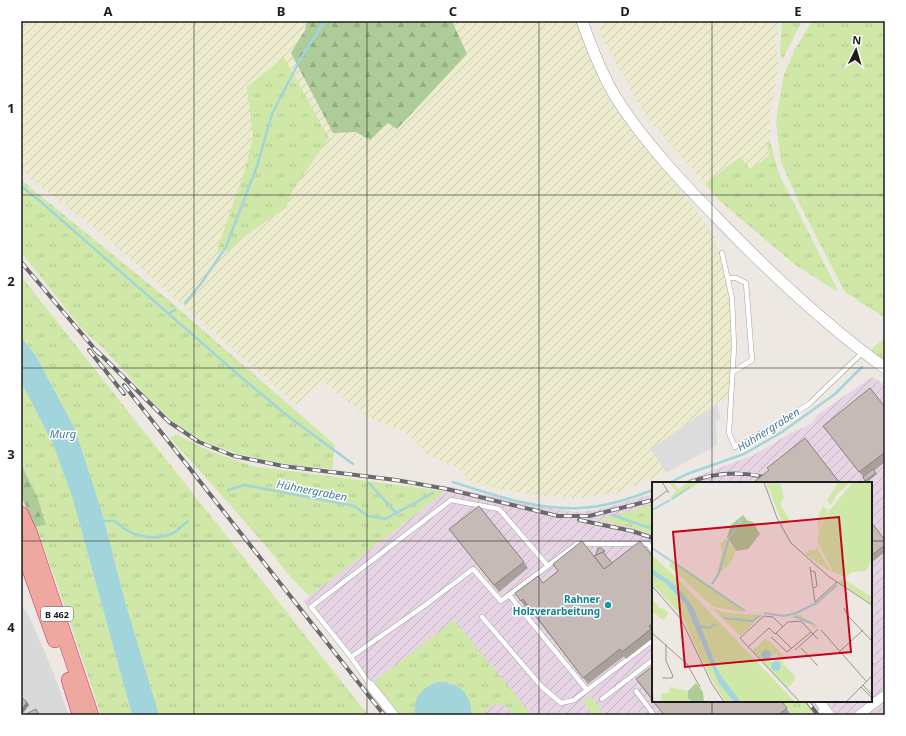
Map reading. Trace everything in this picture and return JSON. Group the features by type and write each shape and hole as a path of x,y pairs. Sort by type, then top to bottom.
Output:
{"highway":[{"name":"B 462","path":"21,514 30,534 91,715"},
{"name":"B 462","path":"21,545 80,715"}],"street":[{"path":"582,21 602,72 614,94 630,119 658,153 696,196 768,271 818,316 885,368"},
{"path":"370,685 394,715"},
{"path":"859,715 885,695"}],"lane":[{"path":"722,253 729,278 732,298 734,347 729,433 735,446 771,428 809,404 863,352"},
{"path":"729,278 736,278 746,283 752,360 733,372"},
{"path":"370,685 351,657 311,607 452,500 499,509 548,566"},
{"path":"351,657 474,569 501,601 577,544 648,544 652,550"},
{"path":"508,595 587,690"},
{"path":"482,617 542,688 561,703 574,700 652,641"},
{"path":"602,699 652,661"},
{"path":"636,692 654,715"},
{"path":"815,715 825,708"}],"shaded area":[{"path":"872,377 885,385 885,715 398,715 303,601 451,487 537,506 575,512 597,510 652,494 652,702 872,702 872,482 682,482 754,455 789,434 811,424 817,415"},
{"path":"717,403 720,418 716,422 717,445 666,473 651,449"},
{"path":"21,606 28,614 49,662 69,715 21,715"}],"green space":[{"path":"21,21 578,21 604,93 678,187 714,236 726,274 731,312 732,347 730,394 651,449 666,473 617,493 578,498 538,495 499,489 463,479 466,472 427,454 409,434 366,416 323,381 296,405 102,234 21,171"},
{"path":"307,21 452,21 467,54 397,129 388,123 370,140 356,132 333,133 291,53 305,30"},
{"path":"598,21 778,21 776,48 779,67 769,118 770,141 767,144 770,156 750,169 740,157 705,184 645,115 601,35"},
{"path":"782,21 802,21 782,60 780,51"},
{"path":"812,21 885,21 885,318 845,292 801,207 781,162 776,121 783,77 795,49"},
{"path":"284,57 329,138 293,190 286,208 242,238 229,251 217,250 245,169 253,138 247,87"},
{"path":"770,141 779,174 837,289 836,291 794,264 720,201 705,184 740,157 750,169 769,156 767,144"},
{"path":"21,180 166,298 335,445 332,469 279,463 239,454 205,442 179,427 148,398 105,350 83,330 21,252"},
{"path":"21,276 368,715 159,715 126,605 102,512 75,429 36,356 21,337"},
{"path":"885,338 885,367 869,354 870,350"},
{"path":"21,382 53,444 72,496 132,715 101,715 54,575 35,527 46,525 37,496 21,464"},
{"path":"176,434 207,450 252,466 443,491 443,493 310,596 291,578 264,544 170,438"},
{"path":"21,464 37,496 46,525 35,527 21,496"},
{"path":"652,504 652,535 599,520"},
{"path":"454,620 532,715 513,715 507,707 498,704 489,707 483,715 471,715 471,708 455,684 448,682 437,682 427,687 424,691 416,708 415,715 398,715 372,683"},
{"path":"590,696 605,715 593,715 583,702"},
{"path":"782,702 805,702 812,711 807,715 792,715"}],"water":[{"name":"Murg","path":"21,337 36,356 75,429 102,512 126,605 159,715 132,715 72,496 53,444 21,382"},
{"path":"440,682 453,685 463,691 467,696 471,708 471,715 415,715 415,703 420,693 429,686"}],"building":[{"path":"870,388 885,407 885,454 884,453 859,472 823,426"},
{"path":"805,438 839,482 754,482 769,470 767,468"},
{"path":"873,469 876,473 865,481 863,477"},
{"path":"479,506 524,562 494,585 449,529"},
{"path":"872,523 885,540 885,545 872,555"},
{"path":"582,541 604,569 640,541 652,556 652,624 649,626 651,629 622,652 620,649 583,678 523,599 521,601 515,593 538,576 543,583 558,571 553,564"},
{"path":"598,548 601,548 605,551 597,555"},
{"path":"603,552 612,563 604,569 594,556"},
{"path":"652,667 652,699 636,679"},
{"path":"21,697 27,702 21,710"},
{"path":"654,702 782,702 787,708 778,715 664,715"},
{"path":"36,709 39,715 29,715 28,713"}],"waterway":[{"path":"185,303 200,285 226,247 257,166 272,114 301,58 325,21"},
{"path":"21,186 242,378 289,417 353,464"},
{"path":"169,313 175,310"},
{"name":"Hühnergraben","path":"671,482 687,474 744,454 782,432 835,394 862,367"},
{"name":"Hühnergraben","path":"453,482 515,501 547,507 563,508 579,508 608,504 652,490"},
{"path":"369,483 397,514"},
{"name":"Hühnergraben","path":"228,490 245,485 354,506 368,516 385,519 433,493"},
{"path":"612,515 652,529"},
{"name":"Hühnergraben","path":"102,521 115,521 134,534 150,537 166,536 179,529 188,521"}],"railway":[{"path":"21,262 99,354"},
{"path":"89,350 124,394"},
{"path":"96,350 169,422 199,442 234,456 283,466 396,480 447,489 558,516 589,516 652,500"},
{"path":"124,385 384,715"},
{"path":"691,482 706,477 726,474 745,474 764,477"},
{"path":"579,520 632,531 652,538"},
{"path":"808,702 818,715"}],"place":[{"name":"Rahner Holzverarbeitung","path":"608,605"}]}
